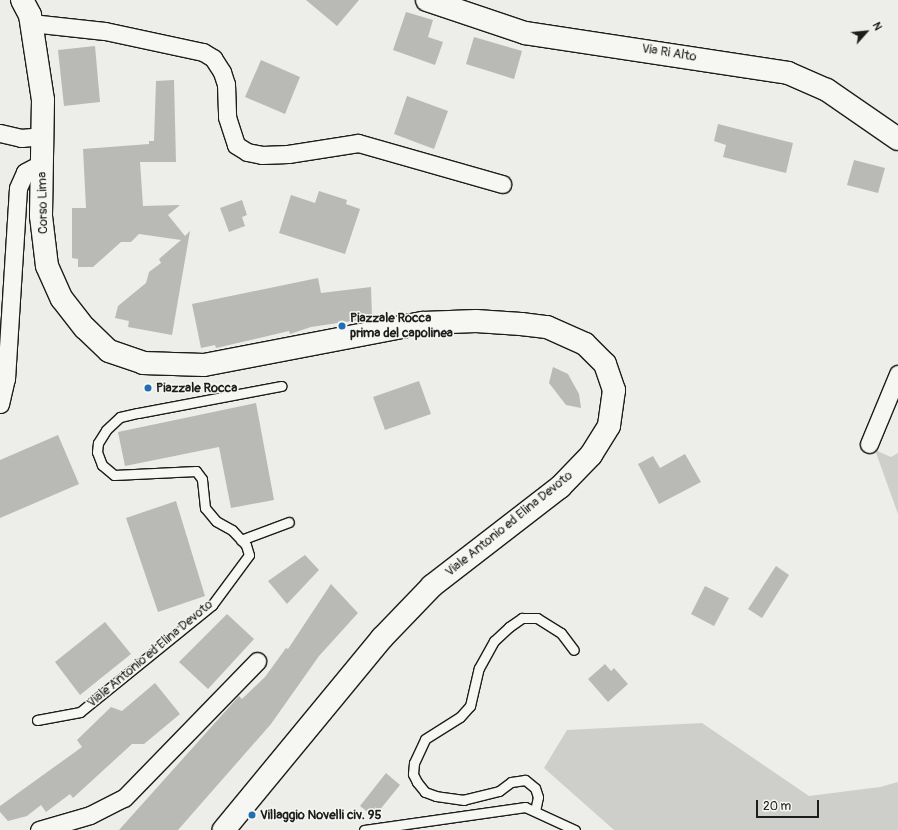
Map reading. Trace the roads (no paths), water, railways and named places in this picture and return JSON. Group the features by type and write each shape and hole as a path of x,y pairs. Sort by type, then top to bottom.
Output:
{"street":[{"name":"Corso Lima","path":"22,0 31,23 43,100 42,216 47,266 62,299 85,328 109,351 144,364"},
{"name":"Via Ri Alto","path":"427,0 525,33 788,73 827,90 898,139"},
{"path":"31,23 105,31 203,52 213,58 222,72 226,84 230,124 236,145 247,152 262,156 288,154 358,143 502,184"},
{"path":"0,133 21,138 43,136"},
{"path":"0,404 6,379 18,188 25,172 43,163"},
{"name":"Viale Antonio ed Elina Devoto","path":"144,364 204,365 424,323 476,320 547,327 585,344 605,364 614,390 609,426 591,455 560,487 432,586 382,638 224,830"},
{"path":"870,444 898,374"},
{"path":"39,830 90,815 124,798 257,661"}],"lane":[{"path":"281,386 120,417 98,443 102,464 114,475 196,471 202,479 205,508 216,521 241,540 289,522"},
{"name":"Viale Antonio ed Elina Devoto","path":"37,720 80,712 212,605 249,555 241,540"},
{"path":"534,811 538,797 535,788 525,780 511,782 499,791 464,800 436,796 425,792 417,782 413,774 414,763 425,739 460,717 470,706 479,668 494,641 509,626 522,618 537,618 561,633 574,650"},
{"path":"364,830 525,807 575,830"}],"place":[{"name":"Piazzale Rocca prima del capolinea","path":"342,326"},
{"name":"Piazzale Rocca","path":"148,388"},
{"name":"Villaggio Novelli civ. 95","path":"252,815"}]}
